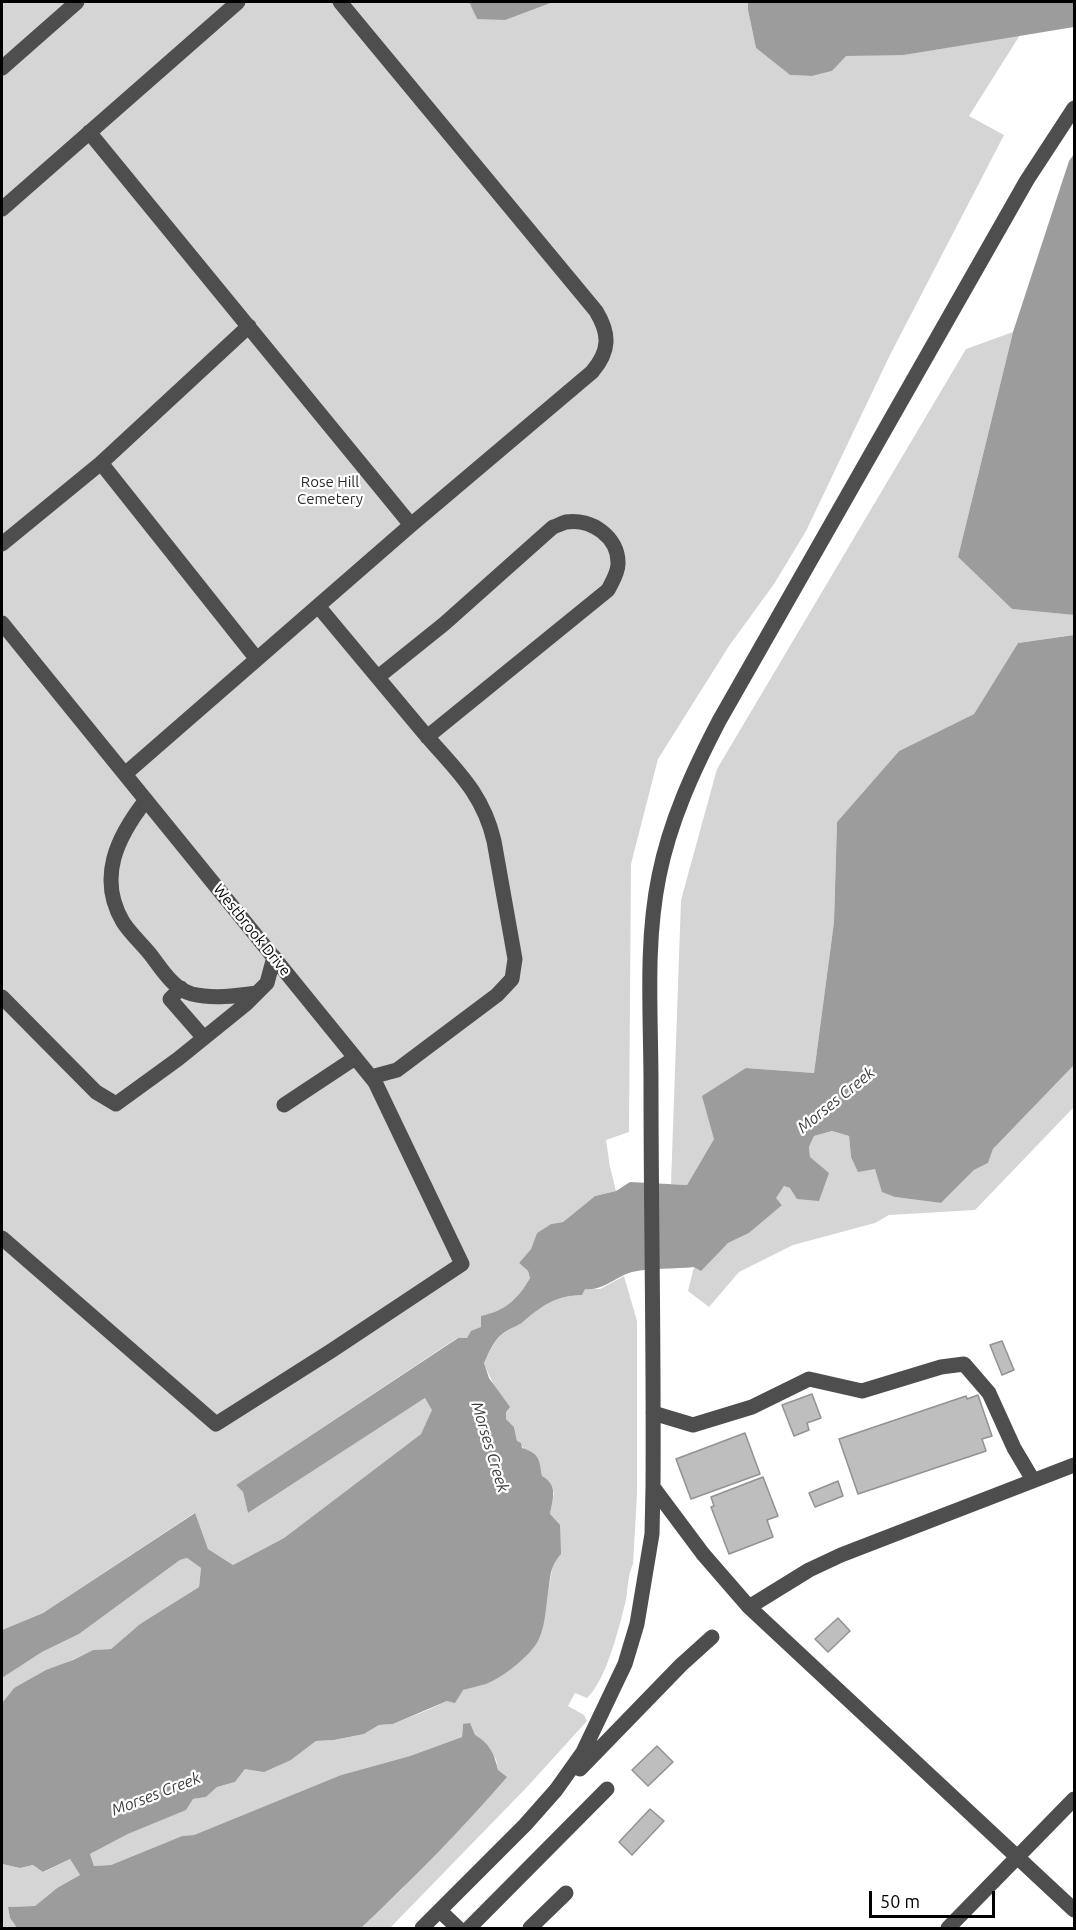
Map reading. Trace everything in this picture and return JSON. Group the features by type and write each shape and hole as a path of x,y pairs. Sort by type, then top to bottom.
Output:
{"lane":[{"path":"2,68 77,2"},
{"path":"2,208 238,2"},
{"path":"125,774 256,658 592,372 604,354 606,333 596,311 340,2"},
{"path":"525,1825 556,1790 583,1752 625,1664 637,1624 646,1578 652,1534 653,1487 651,960 658,878 668,837 683,795 725,710 1027,180 1074,108"},
{"path":"89,132 411,525"},
{"path":"2,544 101,463 249,326"},
{"path":"101,463 256,658"},
{"path":"378,677 444,624 553,527 565,522 582,522 597,527 610,538 617,552 618,565 614,580 608,590 427,737"},
{"path":"318,606 472,788 486,815 496,853 515,959 512,979 497,995 397,1070 371,1077"},
{"name":"Westbrook Drive","path":"2,623 375,1082 462,1264 216,1424 2,1238"},
{"path":"146,800 133,816 119,842 110,872 114,902 124,924 172,982 191,994 225,997 257,993"},
{"path":"2,997 96,1092 116,1104 204,1038 257,993 267,983 274,957"},
{"path":"181,988 170,999 204,1038"},
{"path":"284,1106 355,1058"},
{"path":"653,1413 693,1425 752,1407 809,1379 862,1391 941,1366 964,1364 989,1393 1014,1448 1033,1480"},
{"path":"749,1607 809,1570 841,1555 1074,1465"},
{"path":"653,1487 703,1554 749,1607 1074,1910"},
{"path":"422,1929 681,1665 712,1637"},
{"path":"469,1929 607,1789"},
{"path":"948,1929 1074,1799"},
{"path":"530,1929 566,1893"},
{"path":"440,1911 458,1929"}],"green space":[{"name":"Rose Hill Cemetery","path":"2,2 469,2 477,19 553,2 748,2 756,48 790,75 812,76 832,71 846,55 904,55 1020,35 969,116 1004,135 890,355 806,531 774,584 729,646 658,759 631,864 629,1132 606,1140 616,1191 595,1196 563,1222 551,1224 537,1233 531,1249 519,1263 528,1271 530,1278 525,1286 510,1303 497,1311 481,1316 481,1327 467,1338 457,1338 236,1485 243,1492 248,1513 425,1398 433,1410 421,1434 284,1538 233,1565 208,1549 194,1513 43,1613 2,1630"},
{"path":"1013,332 958,557 1012,609 1074,615 1074,635 1018,643 974,714 899,751 837,822 834,922 814,1073 746,1068 714,1139 687,1185 671,1184 681,900 717,769 966,349"},
{"path":"1074,1065 1074,1107 975,1210 889,1215 875,1223 793,1245 739,1272 709,1307 688,1291 694,1267 728,1243 749,1233 782,1204 775,1198 784,1186 790,1188 810,1157 809,1147 814,1136 832,1131 849,1136 851,1157 875,1169 895,1197 941,1203 974,1170 988,1163 993,1149"},
{"path":"624,1276 637,1321 637,1494 633,1564 616,1638 601,1678 587,1698 575,1693 568,1706 584,1715 587,1721 527,1787 390,1928 361,1928 401,1890 498,1770 496,1759 463,1724 462,1737 410,1756 341,1775 194,1835 182,1836 111,1865 94,1866 90,1854 128,1834 185,1810 193,1799 206,1797 217,1787 235,1782 245,1769 291,1760 316,1741 364,1734 379,1725 393,1724 447,1701 463,1690 487,1683 524,1658 539,1639 544,1617 553,1564 550,1514 554,1493 542,1476 540,1467 517,1441 514,1427 506,1419 503,1405 484,1363 500,1337 544,1306 557,1299 582,1295 584,1289 600,1289"},
{"path":"187,1558 201,1568 199,1587 140,1624 111,1649 93,1650 14,1688 2,1703 2,1678 42,1652 79,1634 180,1560"},
{"path":"70,1859 80,1875 57,1888 35,1906 8,1907 10,1918 17,1928 2,1928 2,1864 20,1868 33,1865 44,1872"}],"water":[{"path":"469,2 553,2 505,20 477,19"},
{"path":"748,2 1074,2 1074,27 904,55 846,56 832,71 812,76 790,75 756,48"},
{"path":"1074,154 1074,615 1012,609 958,557 1013,332 1069,161"},
{"name":"Morses Creek","path":"1074,635 1074,1065 993,1149 988,1163 974,1170 941,1203 895,1197 882,1192 875,1169 858,1172 851,1157 849,1136 832,1131 814,1136 809,1147 810,1157 829,1173 819,1201 797,1199 790,1188 784,1186 776,1198 782,1205 749,1233 728,1243 701,1271 694,1267 632,1272 598,1288 585,1289 582,1295 551,1302 521,1324 503,1333 493,1344 484,1363 489,1378 510,1407 506,1412 506,1419 514,1427 517,1441 521,1443 522,1448 535,1455 539,1461 542,1476 550,1483 553,1492 550,1514 560,1525 561,1554 551,1572 544,1622 535,1646 516,1665 500,1676 486,1684 463,1690 455,1703 447,1701 393,1724 379,1725 364,1734 316,1741 291,1760 264,1772 245,1769 235,1782 217,1787 206,1797 193,1799 186,1810 128,1834 90,1854 94,1866 111,1865 182,1836 194,1835 341,1775 410,1756 462,1737 463,1724 470,1723 475,1735 490,1749 498,1770 507,1777 436,1854 361,1928 17,1928 10,1918 8,1907 35,1906 57,1888 80,1875 70,1859 43,1872 33,1865 20,1868 2,1864 2,1703 14,1688 46,1670 93,1650 111,1649 140,1624 199,1587 201,1568 187,1558 180,1560 79,1634 42,1652 2,1678 2,1630 43,1613 195,1513 208,1549 233,1565 284,1538 421,1434 432,1410 425,1398 248,1513 243,1492 236,1485 458,1338 467,1338 471,1331 481,1327 481,1316 497,1311 510,1303 530,1278 528,1271 519,1263 531,1249 537,1233 551,1224 563,1222 595,1196 616,1191 630,1182 687,1185 714,1139 702,1096 746,1068 814,1073 834,922 837,822 899,751 974,714 1018,643"}],"building":[{"path":"1002,1341 1014,1370 1002,1375 990,1345"},
{"path":"812,1394 821,1418 807,1423 809,1430 794,1436 782,1405"},
{"path":"978,1395 992,1436 982,1439 986,1451 858,1494 839,1439 966,1396 967,1399"},
{"path":"745,1433 760,1474 691,1499 676,1459"},
{"path":"763,1477 778,1516 767,1520 773,1537 729,1554 711,1507 714,1506 711,1497"},
{"path":"838,1481 843,1496 815,1507 809,1493"},
{"path":"838,1618 850,1631 828,1652 815,1639"},
{"path":"657,1746 673,1762 648,1786 632,1770"},
{"path":"650,1809 664,1821 632,1855 619,1842"}]}
